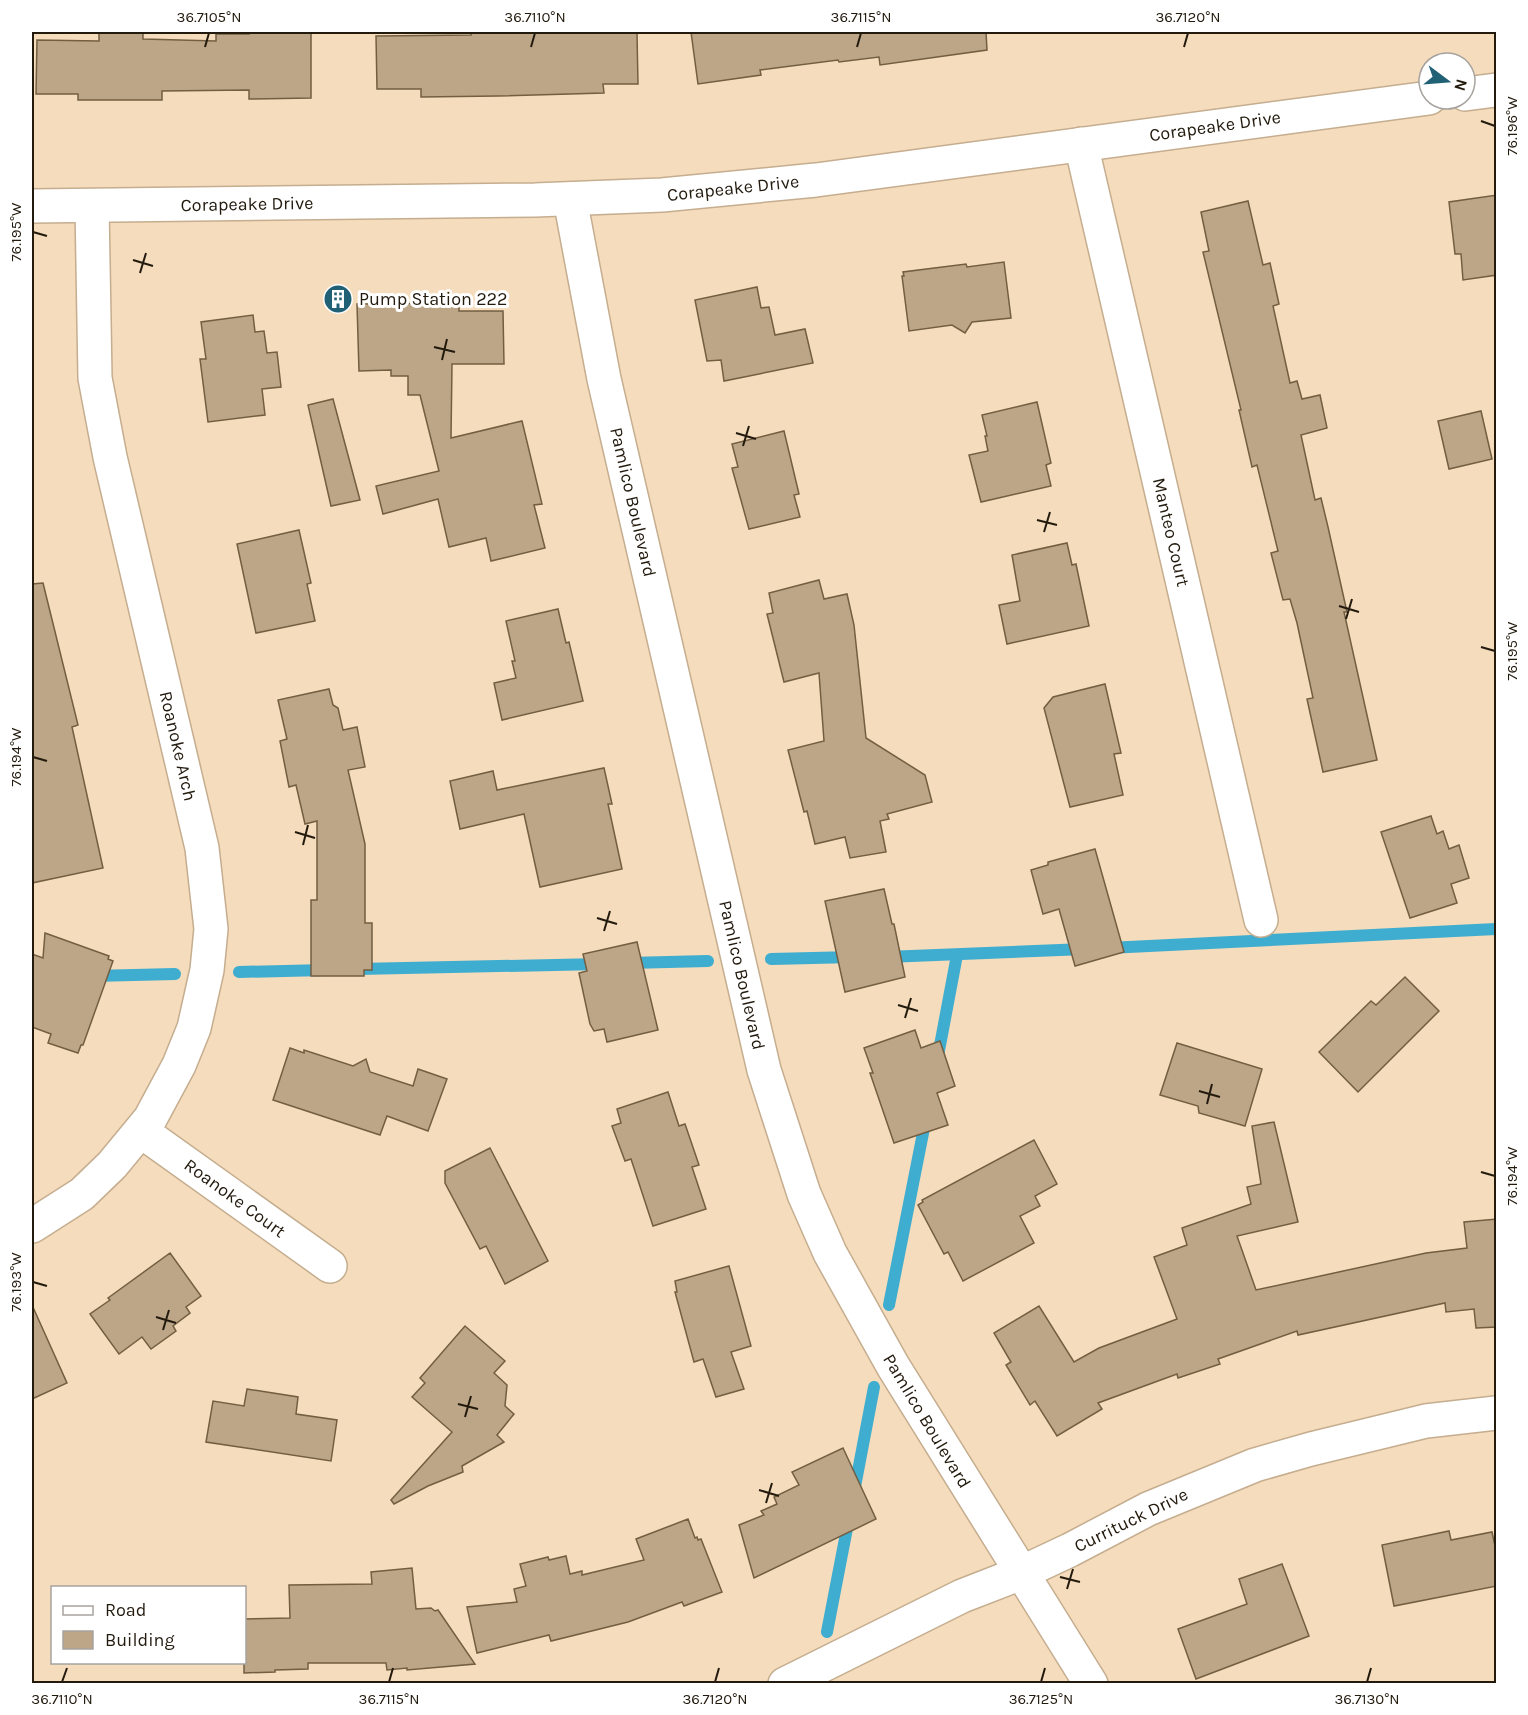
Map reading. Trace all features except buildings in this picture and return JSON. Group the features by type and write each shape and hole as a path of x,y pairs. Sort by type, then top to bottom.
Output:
{"street":[{"path":"1477,92 1497,90"},
{"name":"Corapeake Drive","path":"32,206 570,199 662,195 816,180 1417,101"},
{"name":"Manteo Court","path":"1082,144 1261,920"},
{"name":"Pamlico Boulevard","path":"570,199 604,379 764,1070 804,1194 830,1253 893,1366 1091,1683"},
{"name":"Roanoke Arch","path":"32,1226 82,1194 112,1165 150,1119 179,1065 194,1028 207,970 211,929 202,848 110,457 95,378 92,206"},
{"name":"Roanoke Court","path":"141,1131 330,1266"},
{"name":"Currituck Drive","path":"785,1683 806,1675 962,1596 1021,1573 1148,1509 1255,1465 1426,1421 1497,1413"}],"waterway":[{"path":"1108,948 1496,929"},
{"path":"886,957 1085,949"},
{"path":"938,1056 957,955"},
{"path":"771,959 854,957"},
{"path":"628,963 708,961"},
{"path":"358,969 601,964"},
{"path":"239,972 325,970"},
{"path":"92,976 175,974"},
{"path":"889,1305 926,1118"},
{"path":"854,1492 874,1387"},
{"path":"827,1632 849,1518"}],"place":[{"name":"Pump Station 222","path":"338,299"}]}
